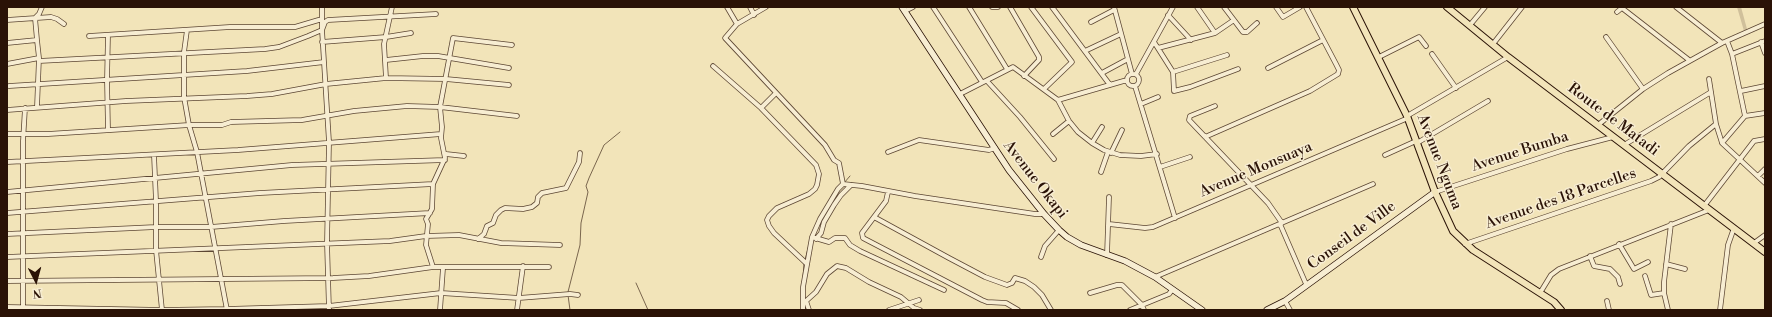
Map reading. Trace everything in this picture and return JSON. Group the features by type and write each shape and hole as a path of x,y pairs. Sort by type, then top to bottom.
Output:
{"main road":[{"name":"Avenue Nguma","path":"1353,7 1379,57 1407,117 1435,192 1453,231 1473,250 1540,292 1554,302 1561,310"},
{"name":"Route de Matadi","path":"1447,7 1508,57 1765,252"}],"street":[{"path":"37,107 39,57 35,18 39,14 42,7"},
{"path":"322,7 322,42 329,142 327,218 329,308"},
{"path":"386,78 384,47 392,7"},
{"path":"727,7 737,24"},
{"path":"750,7 754,14"},
{"path":"766,7 737,24 725,38 825,145 834,160 838,163 843,182 820,219 806,264 805,301 803,310"},
{"path":"903,9 913,7"},
{"path":"933,7 984,82 1020,117 1054,159"},
{"path":"969,7 1007,69"},
{"path":"992,7 998,7"},
{"path":"1010,7 1039,57 1039,60 1024,76"},
{"path":"1031,7 1072,62 1044,89"},
{"path":"1052,7 1110,85"},
{"path":"1058,100 1127,80 1129,76 1134,74 1173,7"},
{"path":"1197,7 1215,33"},
{"path":"1224,7 1245,32 1257,24"},
{"path":"1276,7 1283,17 1300,7"},
{"path":"1205,137 1310,91 1338,74 1339,70 1306,7"},
{"path":"1470,26 1485,7"},
{"path":"1493,44 1522,7"},
{"path":"1617,12 1622,7 1689,60"},
{"path":"1676,7 1722,43"},
{"path":"1091,22 1114,8 1128,59 1134,74 1140,81 1135,86"},
{"name":"Avenue Okapi","path":"903,9 994,148 1044,214 1059,230 1067,237 1081,245 1125,261 1155,277 1202,310"},
{"path":"7,64 39,57 108,58 279,47 322,30 325,22 328,20 436,14"},
{"path":"1168,15 1191,40"},
{"path":"7,20 51,17 64,24"},
{"path":"89,36 108,36 230,27 295,27 322,19"},
{"path":"1158,48 1215,33 1234,20"},
{"path":"1598,125 1643,90 1689,60 1722,43 1765,24"},
{"path":"187,30 184,52 184,97 189,124 197,152 227,310"},
{"path":"322,42 386,37 411,33"},
{"path":"1084,51 1121,34"},
{"path":"108,36 108,130"},
{"path":"1606,36 1643,90"},
{"path":"1379,57 1419,37 1426,46"},
{"path":"433,267 426,245 428,224 426,219 432,209 433,184 445,160 446,154 441,134 442,127 440,107 453,38 512,45"},
{"path":"7,43 37,40"},
{"path":"1268,68 1324,40"},
{"path":"1727,41 1732,54 1741,91 1745,116"},
{"path":"1154,42 1173,72 1174,91 1190,87 1238,69"},
{"path":"1732,54 1763,42 1765,53"},
{"path":"1432,54 1456,88"},
{"path":"1173,72 1227,55"},
{"path":"386,60 423,56 450,58 509,68"},
{"name":"Avenue Monsuaya","path":"1109,224 1149,228 1175,218 1407,117 1508,57"},
{"path":"1102,73 1128,59"},
{"path":"9,86 247,71 324,62"},
{"path":"713,66 761,108 816,166 819,174 815,189 809,194 777,208 767,220 768,226 774,233 806,264"},
{"path":"960,94 1013,67 1058,100 1069,121 1078,132 1092,143 1109,152 1141,156 1157,154"},
{"path":"7,110 184,97 266,94 326,84 386,78 446,78 508,85"},
{"path":"1709,79 1716,124 1722,143 1765,183"},
{"path":"1127,80 1131,86 1135,86"},
{"path":"1135,86 1157,154 1175,218"},
{"path":"1741,91 1765,86"},
{"path":"1624,145 1711,92"},
{"path":"761,108 776,93"},
{"path":"1141,104 1158,97"},
{"path":"1385,155 1417,142 1488,101"},
{"path":"7,134 40,134 189,124 222,125 231,122 302,120 354,111 407,106 440,107 517,116"},
{"path":"1215,106 1189,118 1190,122 1268,204 1281,224 1306,284"},
{"path":"23,307 25,108"},
{"path":"1722,143 1745,116 1765,113"},
{"path":"1053,134 1069,121"},
{"name":"Avenue des 18 Parcelles","path":"1465,244 1651,181 1659,177 1661,173 1689,146 1716,124"},
{"path":"1092,143 1102,127"},
{"path":"1101,172 1109,152 1122,130"},
{"path":"7,162 154,155 441,134"},
{"name":"Avenue Bumba","path":"1435,192 1572,147 1613,137"},
{"path":"1540,292 1555,272 1706,208 1754,141 1765,139"},
{"path":"888,152 919,140 989,150 994,148"},
{"path":"478,239 484,234 487,226 493,223 496,215 501,210 505,208 523,209 532,207 537,203 538,197 542,193 566,188 579,162 580,153"},
{"path":"446,154 464,156"},
{"path":"154,155 156,250 162,310"},
{"path":"1160,167 1190,157"},
{"path":"7,192 155,177 328,163 445,160"},
{"path":"1758,176 1765,169"},
{"path":"843,182 888,192 1034,214 1044,214"},
{"path":"7,213 328,189 433,184"},
{"path":"1155,277 1373,184"},
{"path":"815,238 821,234 824,222 834,205 851,185"},
{"path":"836,192 841,195"},
{"path":"888,192 886,201 862,233 863,238 982,300 987,302 1006,303 1018,310"},
{"name":"Conseil de Ville","path":"1285,301 1306,284 1435,192"},
{"path":"1107,254 1109,197"},
{"path":"7,234 156,227 211,227 430,212"},
{"path":"874,217 986,277 1007,285 1011,284 1015,278 1024,281 1034,287 1042,295 1051,310"},
{"path":"1668,310 1664,293 1671,224"},
{"path":"1720,310 1728,245 1734,228"},
{"path":"1041,257 1045,246 1059,230"},
{"path":"7,258 215,247 390,241 426,236 460,235 507,244 560,245"},
{"path":"1754,243 1765,235"},
{"path":"815,238 829,242 835,238 845,238 850,245 860,251 944,290"},
{"path":"1619,244 1634,269 1648,262"},
{"path":"1590,256 1594,266 1611,270 1618,277 1620,284"},
{"path":"1666,264 1685,269"},
{"path":"517,310 522,266"},
{"path":"805,301 816,292 827,274 837,266 846,268 869,282 901,297 909,304 920,310"},
{"path":"7,281 369,276 433,267 549,267"},
{"path":"440,310 443,268"},
{"path":"1645,276 1651,295 1664,293"},
{"path":"1090,293 1117,285 1122,285 1142,305 1144,310"},
{"path":"1130,310 1169,294 1172,290"},
{"path":"7,307 162,310 329,308 441,293 519,298 568,294 578,295"},
{"path":"889,310 919,300"},
{"path":"805,301 809,310"},
{"path":"1267,310 1285,301 1290,310"},
{"path":"1606,301 1609,310"}],"shaded area":[{"path":"1737,7 1741,7 1747,29 1744,31"}],"waterway":[{"path":"568,292 580,245 581,223 588,192 586,186 604,145 620,132"},
{"path":"844,183 850,176"},
{"path":"830,199 833,193"},
{"path":"805,260 813,230"},
{"path":"803,278 804,263"},
{"path":"636,283 648,310"},
{"path":"568,295 570,310"}]}
